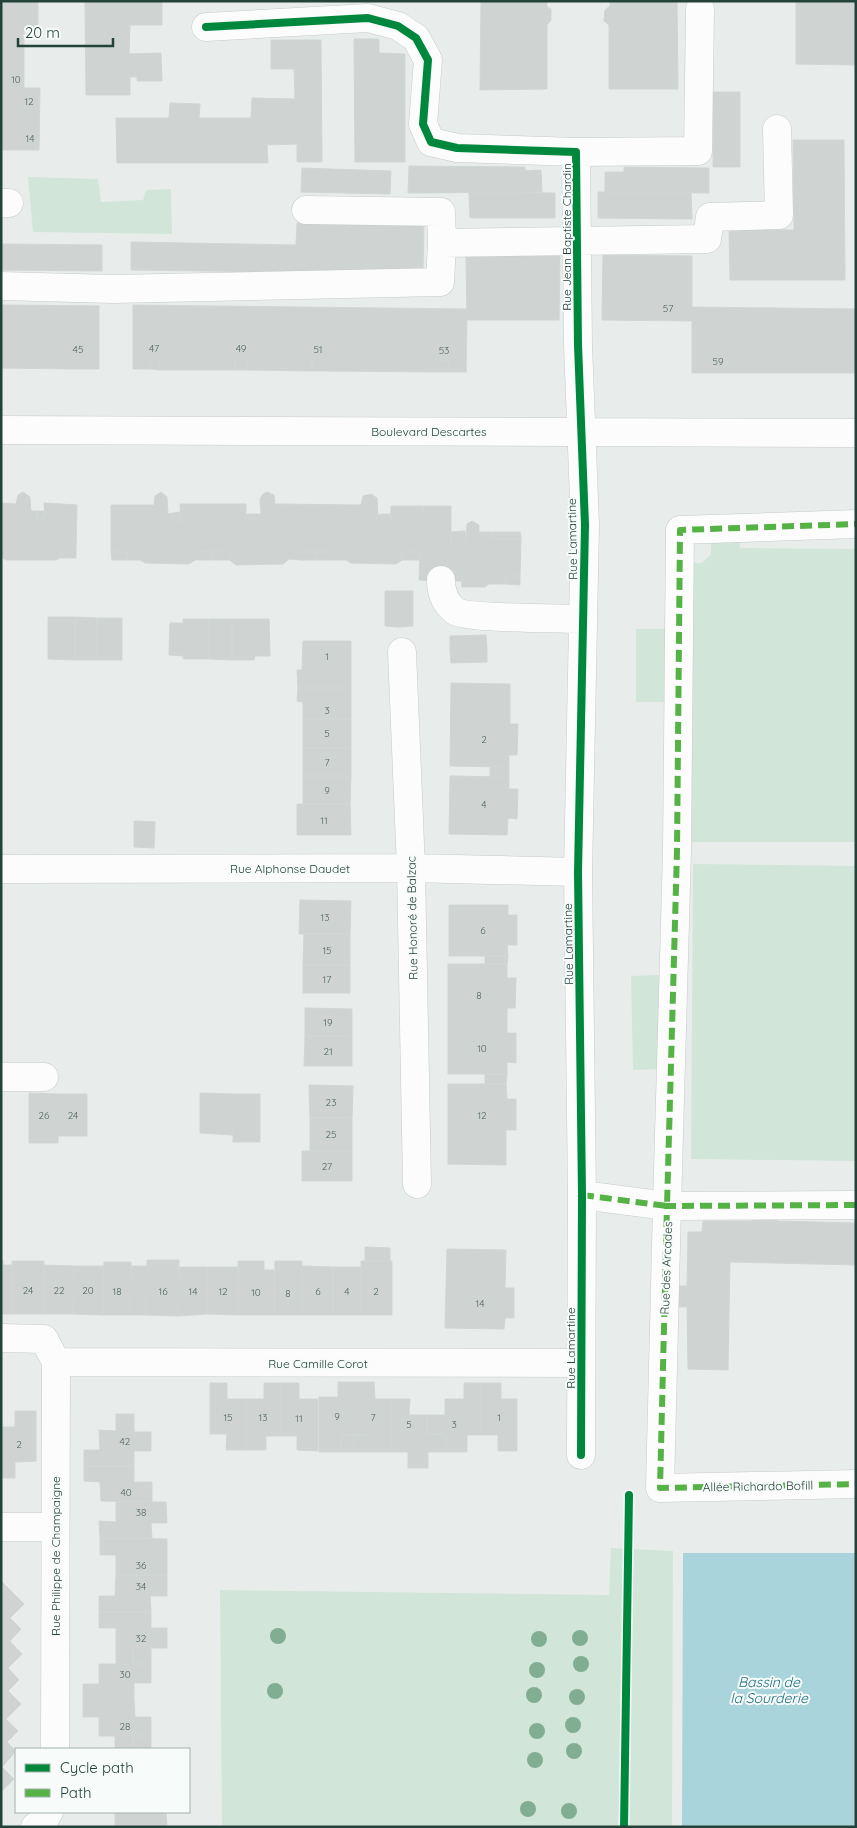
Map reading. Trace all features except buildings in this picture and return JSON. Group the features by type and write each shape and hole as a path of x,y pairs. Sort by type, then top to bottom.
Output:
{"street":[{"path":"576,152 698,151 700,9"},
{"name":"Rue Jean Baptiste Chardin","path":"206,27 368,18 398,26 416,38 428,60 423,124 431,142 457,148 576,152 581,432"},
{"path":"442,243 707,239 710,217 779,215 777,129"},
{"path":"1,286 113,289 440,282 441,212 306,210"},
{"name":"Boulevard Descartes","path":"1,430 856,433"},
{"name":"Rue Lamartine","path":"581,432 585,525 578,872 582,1195 581,1455"},
{"path":"582,1195 667,1206 678,851 680,530 856,524"},
{"path":"441,580 445,600 457,612 487,616 583,618"},
{"name":"Rue Honoré de Balzac","path":"402,652 411,868 417,1184"},
{"name":"Rue Alphonse Daudet","path":"1,869 411,868 578,872"},
{"path":"1,1077 44,1077"},
{"name":"Rue des Arcades","path":"660,1488 667,1206 856,1205"},
{"path":"1,1338 44,1339 56,1362"},
{"name":"Rue Camille Corot","path":"56,1362 581,1363"},
{"name":"Rue Philippe de Champaigne","path":"55,1748 54,1528 56,1362"},
{"name":"Allée Richardo Bofill","path":"660,1488 856,1484"},
{"path":"1,1527 54,1528"},
{"path":"35,1827 48,1813"}],"green space":[{"path":"28,177 98,179 101,202 143,200 146,190 171,189 172,234 33,232"},
{"path":"711,540 739,540 740,548 856,549 856,842 691,842 691,563 702,563 711,554"},
{"path":"636,629 667,629 667,702 636,702"},
{"path":"693,864 856,866 856,1161 691,1159"},
{"path":"659,975 661,1069 633,1070 631,976"},
{"path":"611,1548 673,1551 672,1827 222,1827 220,1590 609,1595"}],"water":[{"name":"Bassin de la Sourderie","path":"683,1553 856,1553 856,1827 682,1827"}],"marked path":[{"path":"582,1195 667,1206 677,851 680,530 856,524"},
{"path":"856,1205 667,1206 660,1488 856,1484"}],"cycle path":[{"path":"206,27 368,18 398,26 416,38 428,60 423,124 431,142 457,148 576,152 578,345 585,525 578,872 582,1195 581,1455"},
{"path":"624,1827 629,1495"}]}
